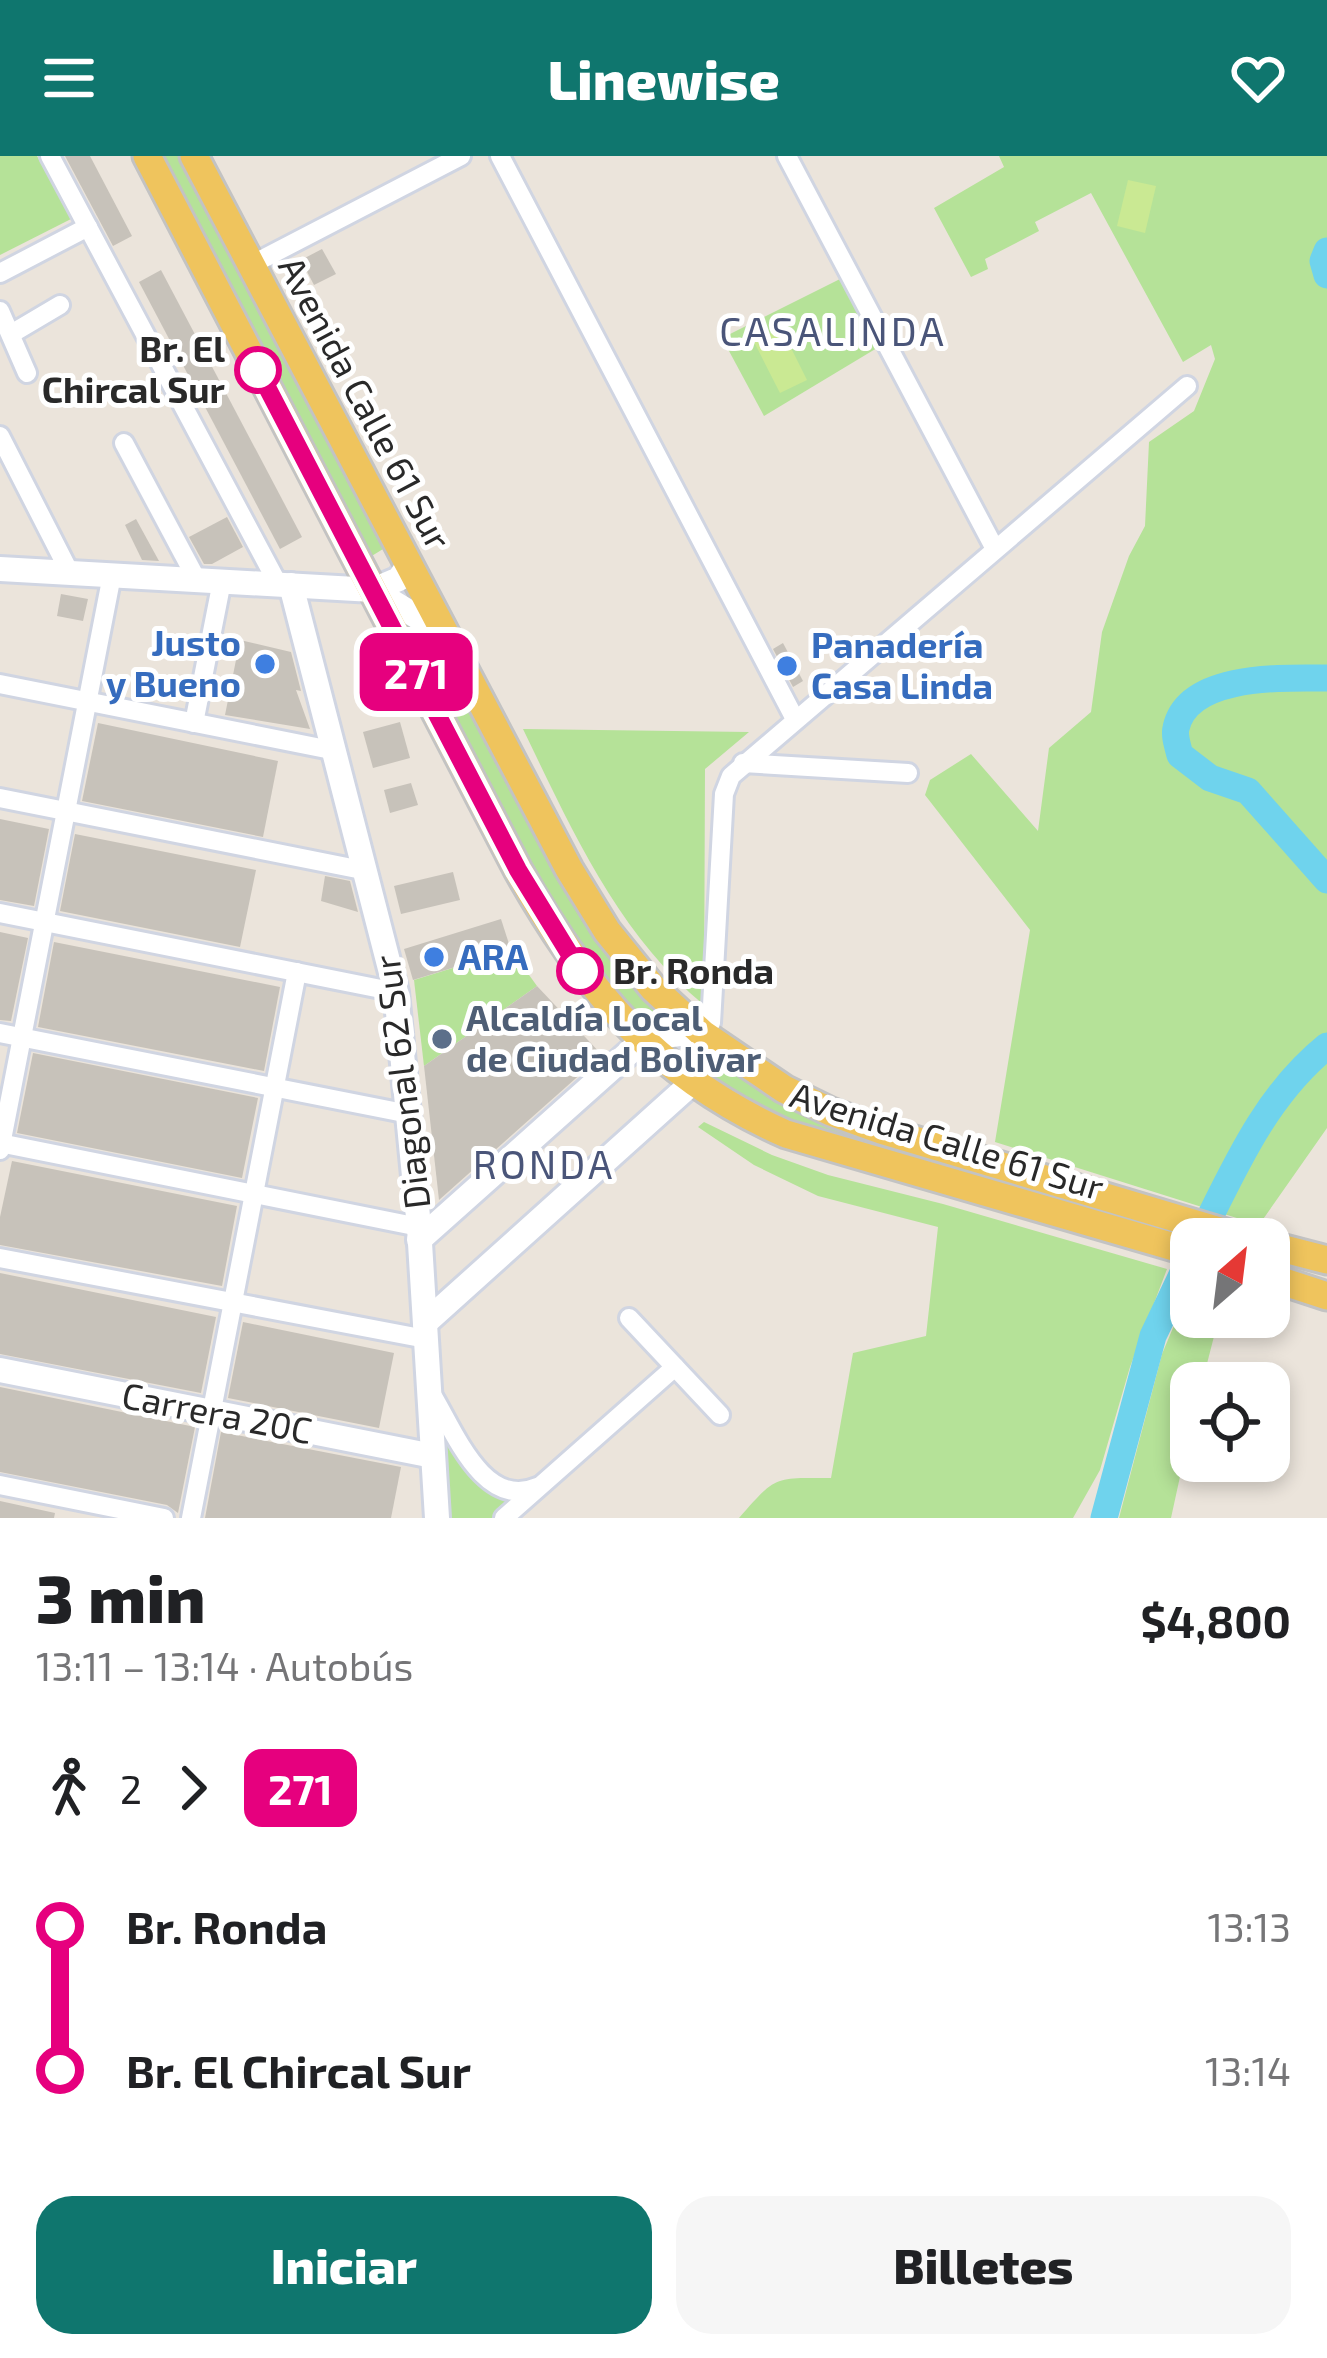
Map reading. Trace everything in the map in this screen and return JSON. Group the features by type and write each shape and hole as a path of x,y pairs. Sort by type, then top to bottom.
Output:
{"main road":[{"name":"Avenida Calle 61 Sur","path":"147,156 543,915 596,992 641,1042 738,1112 806,1141 1170,1236"},
{"name":"Avenida Calle 61 Sur","path":"194,156 586,899 644,978 703,1034 760,1075 831,1112 1170,1235"},
{"path":"1290,1250 1327,1260"},
{"path":"1290,1284 1327,1296"}],"street":[{"name":"Diagonal 62 Sur","path":"50,156 285,585 336,751 396,992 419,1234 437,1518"},
{"path":"500,156 795,719"},
{"path":"787,156 994,550"},
{"path":"251,265 458,157"},
{"path":"0,272 88,227"},
{"path":"11,334 60,305"},
{"path":"0,311 27,373"},
{"path":"112,575 0,1146 253,1194 419,1234 641,1042 703,1034 713,1017 724,794 731,776 1187,386"},
{"path":"0,436 70,573"},
{"path":"124,442 210,581 194,723"},
{"path":"0,569 373,590 399,579 409,564"},
{"path":"373,590 447,635"},
{"path":"0,684 336,751"},
{"path":"743,763 908,772"},
{"path":"0,798 367,872"},
{"path":"0,913 396,992"},
{"path":"191,1518 296,972"},
{"path":"0,1033 409,1114"},
{"path":"0,1258 232,1303 425,1331 692,1083"},
{"path":"629,1318 720,1415"},
{"path":"504,1518 675,1367"},
{"name":"Carrera 20C","path":"0,1370 434,1456"},
{"path":"429,1389 489,1481 511,1491 537,1486"},
{"path":"0,1485 164,1518"}],"green space":[{"path":"0,156 37,156 71,219 0,255"},
{"path":"156,156 182,156 388,546 370,557"},
{"path":"999,156 1327,156 1327,1128 1264,1218 1237,1218 995,1142 1030,930 925,795 930,780 971,754 1038,831 1049,748 1091,712 1102,632 1145,526 1149,442 1194,411 1215,359 1211,345 1183,362 1091,193 1035,222 1039,231 985,259 988,269 971,277 934,208 1004,167"},
{"path":"1128,180 1156,186 1145,233 1117,226"},
{"path":"840,279 877,348 764,416 722,338"},
{"path":"781,328 807,380 780,393 754,342"},
{"path":"407,633 440,644 636,985 671,1023 655,1033 585,956 530,867"},
{"path":"523,729 749,732 705,769 704,1005 673,977 621,912 578,841"},
{"path":"511,950 537,986 424,1066 414,980"},
{"path":"699,1042 890,1143 887,1153 807,1126 732,1090 685,1058"},
{"path":"704,1122 772,1155 828,1175 1167,1269 1130,1367 1100,1470 1073,1518 739,1518 778,1482 831,1478 853,1353 926,1336 938,1227 818,1196 754,1165 698,1127"},
{"path":"1170,1335 1214,1338 1207,1362 1170,1362 1170,1482 1179,1482 1171,1518 1119,1518"},
{"path":"441,1430 474,1478 509,1503 493,1518 445,1518"}],"building":[{"path":"65,156 90,156 132,236 113,246"},
{"path":"322,249 336,274 314,285 301,260"},
{"path":"161,270 302,537 280,549 139,282"},
{"path":"227,517 243,547 204,564 189,537"},
{"path":"136,519 159,561 142,560 125,525"},
{"path":"61,594 88,599 83,621 57,616"},
{"path":"240,640 291,652 301,691 296,690 310,729 225,715"},
{"name":"Panadería Casa Linda","path":"783,643 803,681 793,687 773,649"},
{"path":"400,722 410,758 373,768 363,732"},
{"path":"98,723 278,761 263,837 82,801"},
{"path":"411,783 418,805 390,813 384,790"},
{"path":"0,819 49,829 34,906 0,900"},
{"path":"75,834 256,870 240,947 60,911"},
{"path":"453,872 460,900 401,914 394,886"},
{"path":"325,876 350,881 358,912 321,901"},
{"path":"501,919 511,950 413,980 404,949"},
{"path":"0,932 28,938 11,1021 0,1020"},
{"path":"54,942 280,987 264,1071 38,1027"},
{"path":"537,986 602,1055 439,1200 424,1066"},
{"path":"33,1053 258,1098 242,1178 17,1133"},
{"path":"12,1161 237,1206 222,1286 0,1245 0,1217"},
{"path":"0,1273 216,1317 201,1393 0,1354"},
{"path":"243,1322 394,1353 379,1428 228,1398"},
{"path":"0,1387 195,1427 178,1513 167,1505 0,1472"},
{"path":"221,1432 401,1467 391,1518 205,1518"},
{"path":"0,1501 55,1513 54,1518 0,1518"}],"waterway":[{"path":"1327,251 1323,261 1327,275"},
{"path":"1327,678 1264,679 1218,688 1184,710 1176,728 1180,755 1210,778 1248,791 1327,880"},
{"path":"1210,1218 1268,1111 1327,1046"},
{"path":"1104,1518 1153,1336 1170,1300"}],"bus line":[{"name":"271","path":"258,370 518,870 580,971"}],"place":[{"name":"Br. El Chircal Sur","path":"258,370"},
{"name":"Justo y Bueno","path":"265,664"},
{"name":"Panadería Casa Linda","path":"787,666"},
{"name":"ARA","path":"434,957"},
{"name":"Br. Ronda","path":"580,971"},
{"name":"Alcaldía Local de Ciudad Bolivar","path":"442,1039"}],"district":[{"name":"CASALINDA","path":"833,332"},
{"name":"RONDA","path":"544,1165"}]}
